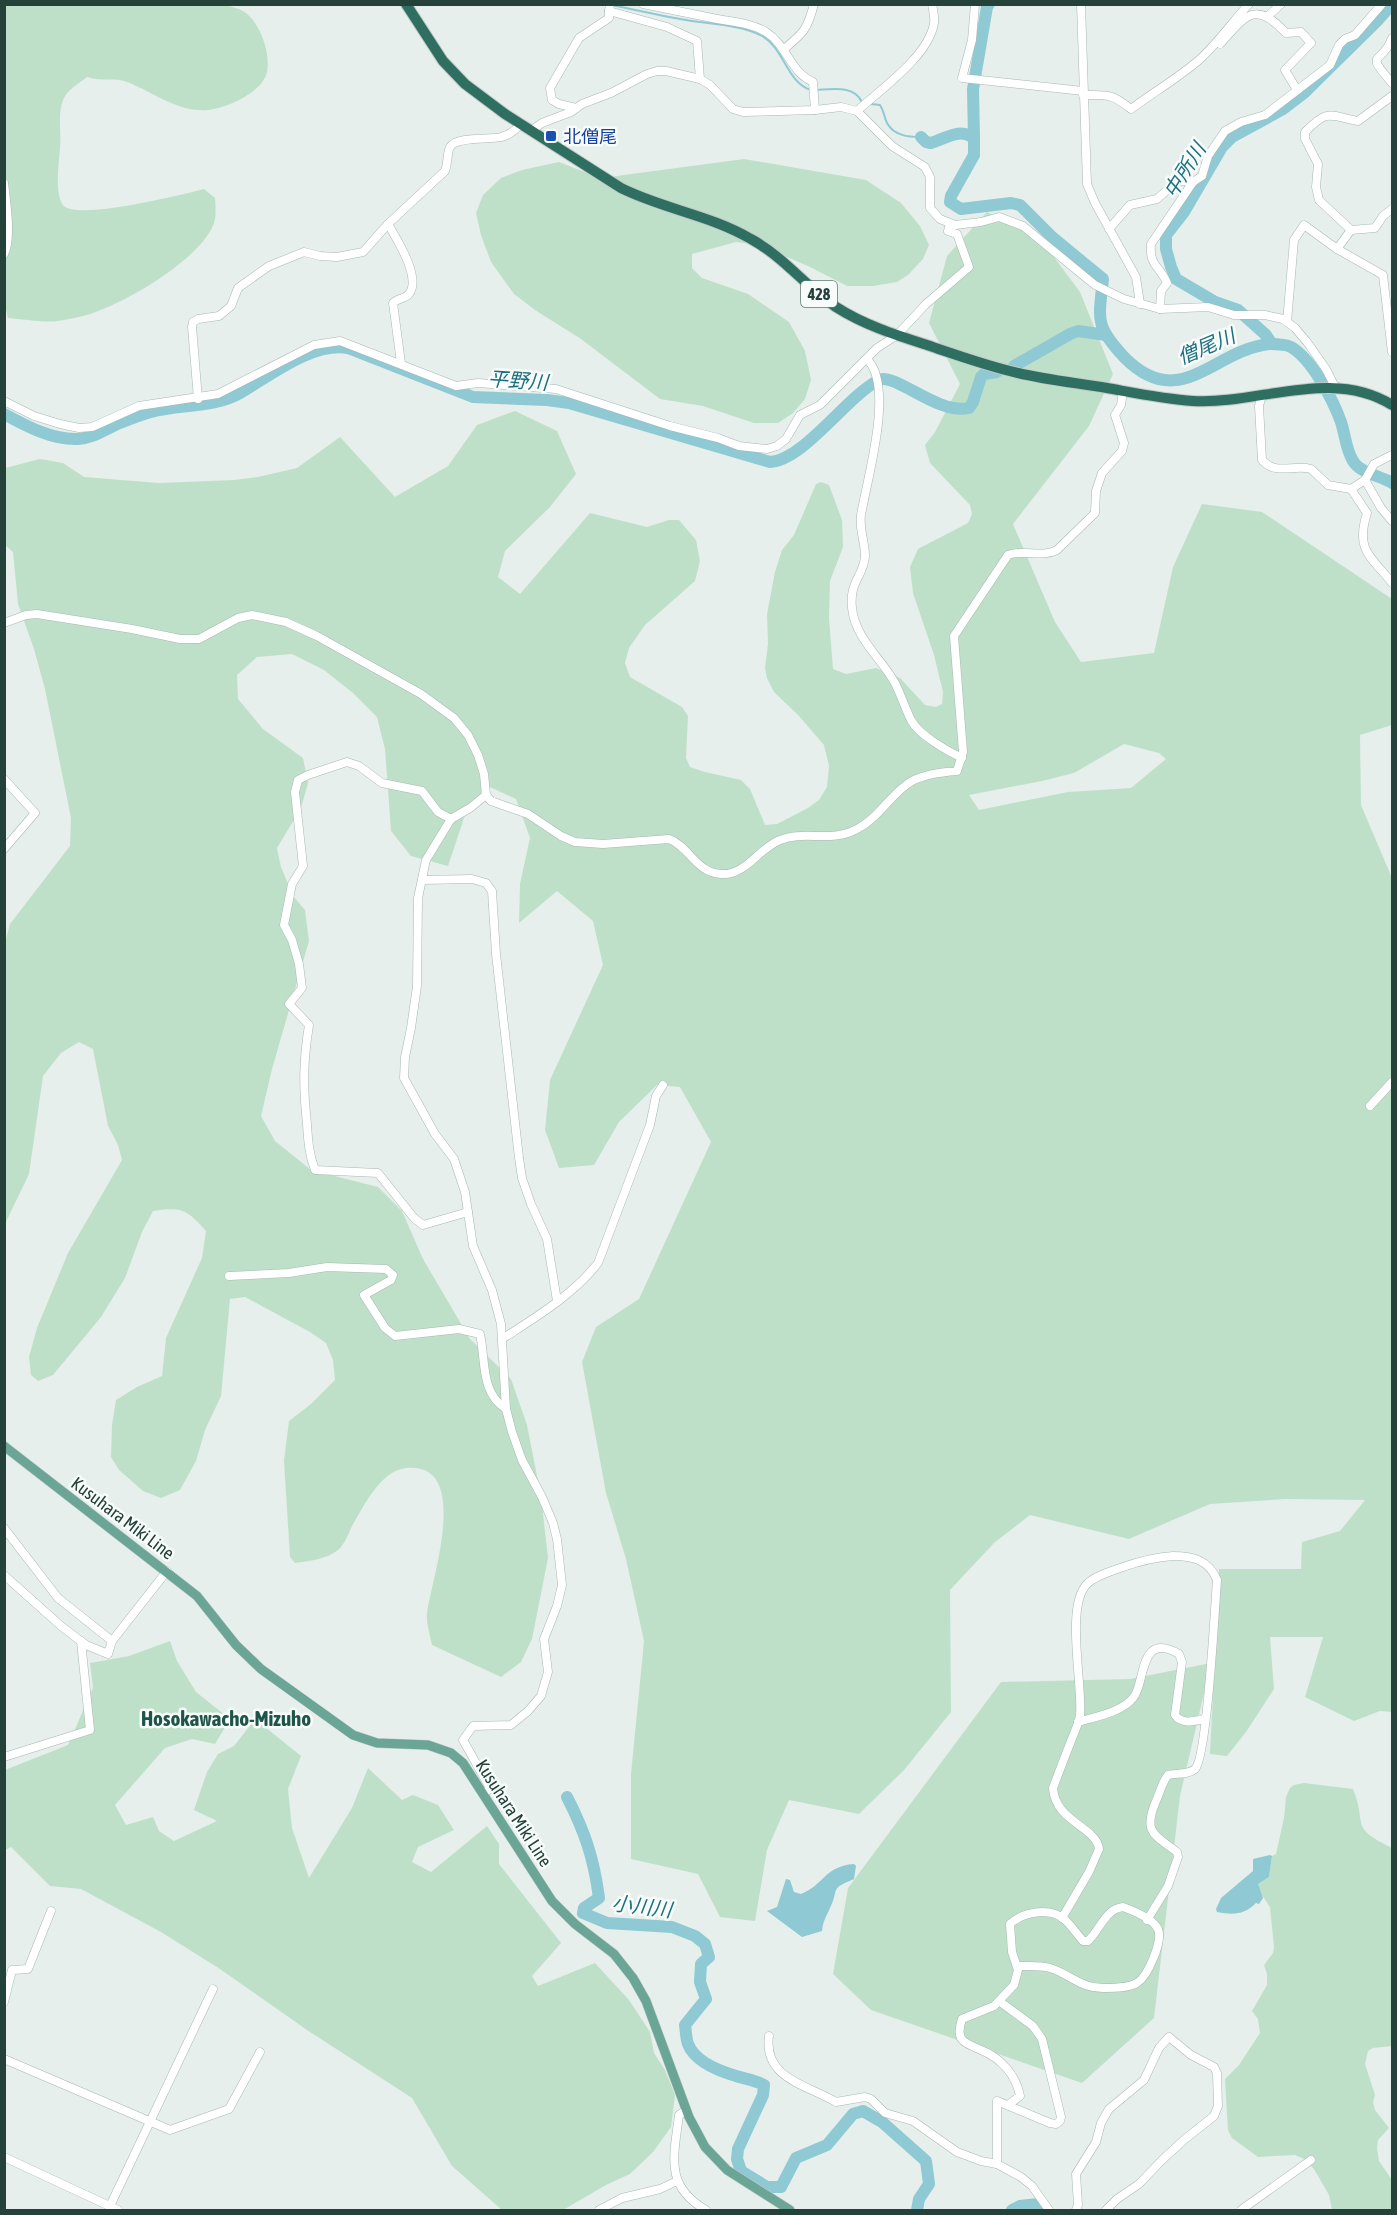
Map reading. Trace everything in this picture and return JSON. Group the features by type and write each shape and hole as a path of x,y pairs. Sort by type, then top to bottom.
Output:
{"highway":[{"name":"428","path":"406,4 453,73 477,94 587,168 638,197 695,214 750,238 777,255 812,288 837,307 866,323 1006,370 1123,391 1192,401 1224,401 1326,389 1358,392 1382,398 1392,405"}],"main road":[{"name":"Kusuhara Miki Line","path":"4,1446 197,1596 248,1658 353,1735 377,1743 428,1745 446,1751 463,1763 552,1900 575,1924 614,1954 633,1978 646,2001 686,2110 705,2147 727,2170 790,2211"}],"street":[{"path":"643,4 756,27 767,32 797,71 804,78 813,82 814,110"},
{"path":"783,50 804,32 809,24 814,4"},
{"path":"857,111 917,57 929,39 934,22 932,4"},
{"path":"975,4 972,40 962,78 1110,95 1131,109 1157,89 1171,82 1202,57 1249,4"},
{"path":"1081,4 1087,184 1136,277 1140,304"},
{"path":"1268,16 1281,4"},
{"path":"1160,309 1161,291 1167,282 1164,275 1154,265 1150,254 1151,244 1193,182 1202,176 1208,156 1225,131 1241,122 1265,115 1330,65 1339,45 1345,39 1355,35 1382,4"},
{"path":"576,108 552,100 550,88 579,38 609,18 609,8 667,27 697,41 700,79"},
{"path":"1202,57 1209,57 1245,19 1254,14 1268,16 1286,33 1300,32 1311,43 1285,70 1297,90"},
{"path":"1392,38 1387,50 1376,60 1377,65 1392,83"},
{"path":"532,130 542,123 561,117 582,104 657,71 700,79 710,85 734,109 743,112 841,107 857,111 892,146 925,168 930,177 930,208 933,214 950,224 961,226 999,218 1023,226 1095,285 1140,304 1160,309 1208,307 1233,315 1265,315 1283,319 1307,342 1326,369 1326,389"},
{"path":"1351,230 1319,200 1316,187 1318,164 1305,139 1305,132 1321,116 1358,121 1392,96"},
{"path":"198,399 193,322 219,316 231,306 238,288 269,266 304,252 337,257 363,252 388,224 444,171 453,144 468,140 502,137 515,131 521,123"},
{"path":"1109,229 1130,205 1157,199 1175,183 1193,182"},
{"path":"4,183 7,229 7,250 4,254"},
{"path":"1336,249 1351,230 1375,228 1383,216 1392,209"},
{"path":"388,224 406,256 413,286 410,293 393,303 401,363"},
{"path":"4,401 34,416 79,428 92,427 139,406 198,399 218,394 314,345 326,342 349,343 456,386 478,383 556,389 739,446 767,449 777,446 786,439 800,415 820,405 877,348 897,335 926,304 969,267 957,234 948,231 950,224"},
{"path":"1287,322 1294,240 1304,225 1336,249 1383,275 1392,352"},
{"path":"867,359 874,367 878,379 878,414 874,458 861,516 864,563 851,592 855,625 900,691 912,723 935,742 962,758"},
{"path":"4,623 20,616 37,614 132,628 180,639 199,639 238,618 252,615 286,622 317,636 421,694 454,718 468,735 478,755 484,774 486,795 491,801 528,814 561,836 575,842 603,844 669,839 678,843 690,858 708,871 720,874 733,873 781,839 842,835 857,829 870,820 903,788 921,778 957,771 962,758 954,636 1008,555 1016,552 1050,554 1095,513 1096,491 1102,473 1122,451 1124,443 1115,416 1121,405 1123,391"},
{"path":"1262,395 1259,406 1262,460 1265,464 1277,469 1311,469 1328,484 1351,489 1367,513 1363,527 1364,548 1368,556 1378,564 1392,583"},
{"path":"1351,489 1365,480 1374,464 1392,455"},
{"path":"1365,480 1381,508 1392,521"},
{"path":"451,819 438,812 422,791 382,783 359,766 347,762 298,780 295,792 303,866 292,884 284,925 292,940 299,964 302,988 289,1004 309,1025 304,1056 303,1084 310,1158 315,1170 378,1173 414,1218 423,1225 468,1212"},
{"path":"4,779 34,813 4,849"},
{"path":"484,1794 490,1788 463,1740 473,1726 511,1725 528,1712 541,1696 548,1672 544,1639 558,1606 562,1585 557,1539 553,1523 522,1460 512,1432 506,1408 501,1324 492,1290 473,1246 465,1192 454,1159 435,1134 404,1078 405,1057 417,986 418,898 426,860 451,819 486,795"},
{"path":"422,880 472,879 486,883 492,891 496,954 522,1178 547,1239 557,1301"},
{"path":"1370,1107 1392,1082"},
{"path":"502,1339 586,1279 598,1263 650,1125 656,1096 663,1085"},
{"path":"229,1276 289,1274 327,1267 387,1269 393,1275 391,1280 364,1295 385,1328 395,1336 459,1329 480,1334 487,1384 495,1402 506,1408"},
{"path":"4,1528 58,1598 112,1641"},
{"path":"1062,1918 1089,1872 1099,1849 1096,1840 1058,1807 1053,1788 1080,1716 1076,1630 1078,1608 1085,1586 1100,1575 1145,1560 1171,1556 1190,1557 1201,1560 1211,1568 1217,1580 1210,1683 1198,1765 1187,1773 1168,1774 1149,1822 1152,1831 1177,1852 1178,1857 1168,1886 1147,1920"},
{"path":"4,1575 61,1626 81,1641 108,1654 112,1641 166,1571"},
{"path":"4,1757 90,1730 81,1641"},
{"path":"1078,1722 1131,1701 1136,1696 1146,1658 1157,1650 1166,1648 1179,1654 1182,1662 1175,1715 1179,1720 1186,1722 1205,1719"},
{"path":"1008,2105 1020,2096 1011,2074 1001,2061 986,2051 965,2042 960,2037 959,2026 962,2019 982,2013 999,2001 1014,1985 1018,1976 1012,1952 1010,1924 1018,1917 1027,1914 1045,1913 1062,1918 1083,1941 1088,1941 1108,1914 1118,1907 1130,1909 1158,1930 1159,1940 1146,1974 1139,1982 1129,1986 1095,1988 1081,1985 1049,1968 1017,1966"},
{"path":"4,2002 12,1970 28,1969 51,1911"},
{"path":"4,2157 114,2208 151,2121 213,1989"},
{"path":"998,2164 997,2101 1050,2123 1056,2124 1061,2117 1042,2039 1033,2026 999,2001"},
{"path":"769,2037 768,2049 773,2061 789,2080 824,2094 836,2102 865,2097 871,2099 885,2113 913,2121 957,2152 981,2161 998,2164 1021,2177 1032,2186 1049,2211"},
{"path":"1076,2211 1078,2205 1076,2174 1096,2142 1101,2123 1109,2109 1144,2080 1159,2049 1168,2037 1191,2055 1214,2067 1217,2073 1218,2106 1215,2116 1185,2139 1139,2184 1117,2199 1106,2211"},
{"path":"4,2059 171,2130 229,2109 260,2052"},
{"path":"686,2110 679,2115 673,2162 681,2188 691,2200 706,2211"},
{"path":"1241,2211 1311,2160"},
{"path":"599,2211 622,2198 650,2192 678,2181"}],"green space":[{"path":"4,5 226,5 241,10 249,16 259,30 266,47 267,72 259,86 243,98 216,109 187,108 122,81 87,77 71,89 65,97 60,118 58,179 59,195 64,206 74,210 109,208 154,201 204,189 215,198 212,229 188,257 140,291 84,316 53,321 8,318 5,305"},
{"path":"744,159 866,180 901,203 920,226 929,245 923,259 908,275 897,282 873,286 847,286 760,245 736,242 692,254 692,268 702,278 748,294 789,322 805,351 811,380 805,399 793,413 778,423 754,423 703,406 660,399 581,339 514,294 491,262 481,235 476,213 483,195 501,178 522,170 559,162 587,173 609,177"},
{"path":"987,212 1039,237 1080,292 1113,374 1089,426 1013,524 1055,622 1081,662 1154,653 1173,567 1202,504 1262,512 1392,599 1392,725 1360,735 1361,805 1392,878 1392,1712 1380,1711 1354,1721 1305,1697 1323,1637 1270,1637 1274,1689 1227,1756 1210,1754 1219,1569 1301,1569 1302,1542 1340,1531 1365,1500 1286,1499 1210,1504 1129,1539 1030,1515 994,1543 950,1590 951,1712 904,1770 859,1814 789,1800 767,1850 755,1921 720,1917 698,1874 631,1859 631,1774 644,1641 626,1559 606,1493 582,1362 596,1327 639,1299 711,1142 680,1087 657,1085 619,1122 594,1165 559,1168 545,1130 550,1080 603,965 593,921 557,891 519,923 520,884 530,838 516,799 490,787 467,809 448,866 411,856 391,831 385,749 377,717 353,693 324,670 292,654 257,657 237,675 238,699 263,729 303,758 308,783 301,808 277,848 281,867 293,896 305,910 309,941 272,1069 261,1116 275,1141 311,1170 378,1187 402,1211 423,1259 470,1339 511,1379 527,1425 541,1496 548,1558 532,1639 521,1662 501,1677 432,1645 427,1613 440,1551 443,1502 438,1483 426,1471 406,1468 388,1476 381,1482 341,1547 336,1551 320,1559 295,1563 290,1557 284,1461 289,1421 311,1404 335,1380 333,1360 326,1343 245,1297 230,1299 221,1396 205,1430 196,1461 180,1490 161,1498 143,1491 119,1470 111,1457 112,1425 116,1400 137,1387 162,1376 166,1338 202,1258 206,1231 183,1211 171,1209 153,1211 142,1232 125,1278 101,1317 53,1375 38,1381 31,1375 29,1357 37,1328 68,1253 122,1160 118,1145 108,1126 93,1049 79,1042 61,1053 43,1076 29,1174 5,1224 5,943 10,924 70,846 71,818 45,689 18,604 13,552 5,545 5,468 40,459 63,463 84,477 159,483 234,480 297,468 340,437 395,497 448,466 477,425 515,411 557,431 576,474 550,507 505,551 498,577 520,594 590,513 647,527 669,520 679,520 696,540 700,561 695,581 645,625 629,648 625,663 630,677 682,707 688,716 686,758 690,767 741,780 750,789 765,825 777,824 819,800 827,787 829,766 824,745 774,692 765,668 768,644 767,614 775,572 782,550 794,535 816,484 821,482 829,485 842,520 843,547 830,581 829,618 833,669 846,674 876,668 900,678 925,705 936,707 942,704 943,692 934,655 913,593 910,567 918,549 968,523 972,514 970,505 930,463 925,445 935,432 960,384 929,323 947,256","holes":["1124,744 1159,753 1166,759 1131,788 1068,792 979,810 969,795 1074,773"]},
{"path":"170,1641 177,1661 196,1692 230,1719 215,1744 192,1739 165,1748 115,1805 126,1825 153,1817 159,1831 174,1841 217,1821 194,1810 207,1772 218,1754 234,1746 255,1719 301,1756 288,1789 292,1828 309,1878 352,1808 368,1768 402,1800 413,1795 438,1805 454,1830 418,1847 412,1862 431,1872 487,1826 499,1844 499,1864 561,1943 532,1976 538,1986 595,1963 629,2000 650,2032 654,2053 665,2070 675,2095 671,2127 653,2152 630,2174 563,2210 502,2210 452,2166 412,2098 161,1932 81,1889 50,1886 11,1847 5,1850 5,1770 68,1745 93,1688 90,1663 129,1656"},
{"path":"1211,1663 1180,1796 1154,2018 1082,2083 871,2010 833,1974 848,1888 1001,1682 1130,1679"},
{"path":"1304,1783 1353,1789 1364,1829 1369,1835 1392,1848 1392,2046 1373,2048 1368,2051 1365,2064 1375,2095 1373,2102 1375,2110 1389,2128 1378,2140 1377,2148 1379,2161 1392,2180 1392,2210 1332,2210 1329,2195 1314,2169 1304,2159 1295,2155 1258,2157 1232,2138 1228,2130 1225,2079 1239,2065 1260,2033 1258,2019 1252,2011 1267,1985 1264,1965 1273,1953 1274,1947 1270,1907 1260,1892 1258,1884 1269,1877 1272,1856 1276,1854 1286,1797 1290,1788"}],"water":[{"path":"1272,1856 1269,1877 1258,1884 1263,1898 1259,1904 1256,1903 1238,1913 1217,1912 1221,1898 1253,1871 1253,1859"},
{"path":"854,1864 856,1866 854,1879 836,1890 822,1931 802,1937 767,1911 777,1907 786,1879 790,1880 794,1892 801,1894 837,1868"}],"waterway":[{"name":"僧尾川","path":"974,139 973,89 989,4"},
{"name":"中所川","path":"1272,344 1266,335 1238,310 1215,302 1176,279 1166,249 1166,235 1184,212 1222,147 1232,137 1283,109 1304,93 1392,4"},
{"path":"612,5 753,32 769,41 796,80 811,90"},
{"path":"816,90 848,90 862,102"},
{"path":"871,104 880,105 887,123 894,131 907,136 921,137"},
{"name":"僧尾川","path":"921,137 931,143 959,134 974,139 974,155 951,196 950,202 961,209 1011,203 1020,205 1052,237 1103,279 1100,313 1103,329 1124,357 1144,373 1162,380 1180,380 1249,349 1269,344 1291,347 1314,370 1333,403 1353,461 1366,471 1392,483"},
{"name":"平野川","path":"1014,366 1078,331 1106,335"},
{"name":"平野川","path":"4,414 49,435 68,439 84,438 151,412 230,398 306,355 334,347 348,348 473,397 569,403 770,462 783,459 797,451 853,399 879,380 886,379 895,382 944,405 969,408 981,377 984,374 997,372"},
{"name":"小川川","path":"567,1797 588,1846 599,1898 584,1908 583,1913 607,1923 672,1927 695,1936 705,1944 709,1957 701,1964 700,1982 706,1999 685,2025 688,2044 696,2056 708,2065 764,2085 763,2095 738,2149 737,2159 741,2171 767,2187 781,2187 796,2158 827,2145 853,2114 863,2111 882,2122 926,2161 929,2184 919,2199 917,2210"},
{"name":"小川川","path":"1012,2210 1020,2206 1038,2204 1040,2210"}],"place":[{"name":"北僧尾","path":"551,136"}],"district":[{"name":"Hosokawacho-Mizuho","path":"226,1718"}]}
